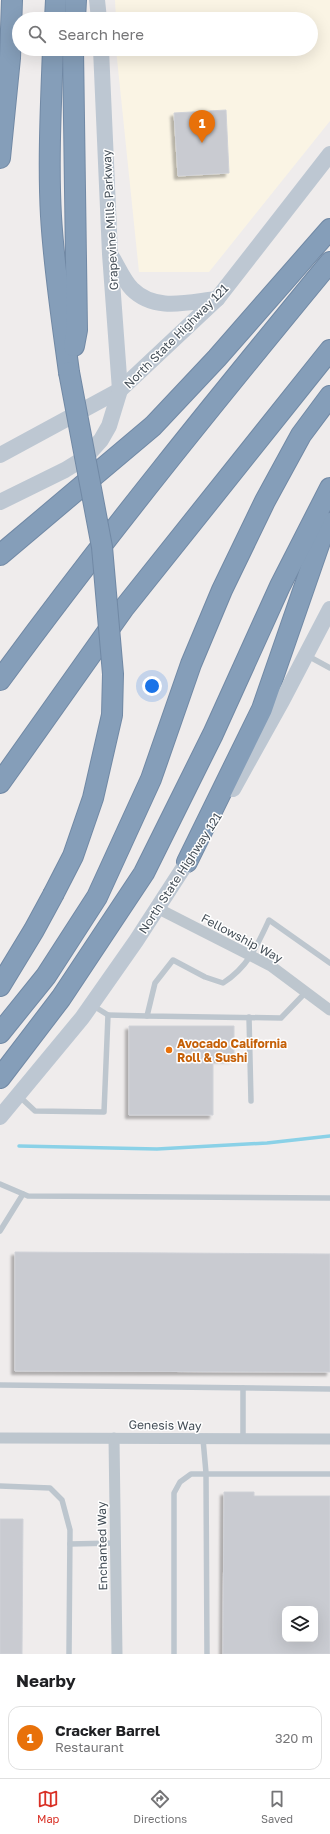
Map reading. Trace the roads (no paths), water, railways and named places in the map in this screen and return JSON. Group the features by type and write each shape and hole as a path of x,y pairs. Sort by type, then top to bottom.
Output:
{"highway":[{"path":"0,158 10,58 12,0"},
{"path":"55,12 56,0"},
{"path":"75,12 76,0"},
{"path":"0,986 34,930 73,856 93,798 112,715 113,688 109,614 102,546 69,372 55,263 51,214 51,100 53,56"},
{"path":"69,372 77,330 73,56"},
{"path":"0,555 153,426 217,358 330,230"},
{"path":"0,680 87,564 236,375 330,262"},
{"path":"0,783 124,608 330,350"},
{"path":"0,1033 46,976 97,897 151,779 191,664 222,590 265,501 301,435 330,396"},
{"path":"0,1078 61,998 144,874 213,734 280,586 330,488"},
{"path":"188,862 262,709 321,539 330,523"}],"main road":[{"path":"97,0 98,12"},
{"name":"Grapevine Mills Parkway","path":"101,56 110,254 120,390"},
{"name":"North State Highway 121","path":"0,455 120,390 217,299 330,154"},
{"path":"110,254 131,289 148,300 166,305 217,299"},
{"path":"0,502 65,470 78,462 91,451 101,440 109,426 120,390"},
{"name":"North State Highway 121","path":"0,1117 92,1005 188,862 227,799 330,609"}],"street":[{"name":"Fellowship Way","path":"157,908 271,966 330,1010"},
{"name":"Genesis Way","path":"0,1438 330,1439"},
{"name":"Enchanted Way","path":"114,1438 117,1654"}],"lane":[{"path":"306,655 330,668"},
{"path":"147,1016 155,983 173,960 205,977 223,983 235,976 252,956 269,920 330,963"},
{"path":"92,1005 108,1015 281,1018 306,992"},
{"path":"18,1096 35,1111 104,1112 108,1015"},
{"path":"249,1017 251,1101"},
{"path":"0,1184 28,1196 330,1198"},
{"path":"0,1231 23,1194"},
{"path":"0,1385 330,1389"},
{"path":"243,1388 243,1439"},
{"path":"203,1439 206,1473 207,1654"},
{"path":"174,1654 174,1493 180,1482 191,1474 206,1473 330,1474"},
{"path":"0,1486 50,1488 62,1500 70,1530 69,1654"},
{"path":"70,1544 115,1543"}],"waterway":[{"path":"19,1146 157,1149 267,1143 330,1136"}],"place":[{"name":"Cracker Barrel","path":"202,143"},
{"name":"Avocado California Roll & Sushi","path":"169,1050"}]}
